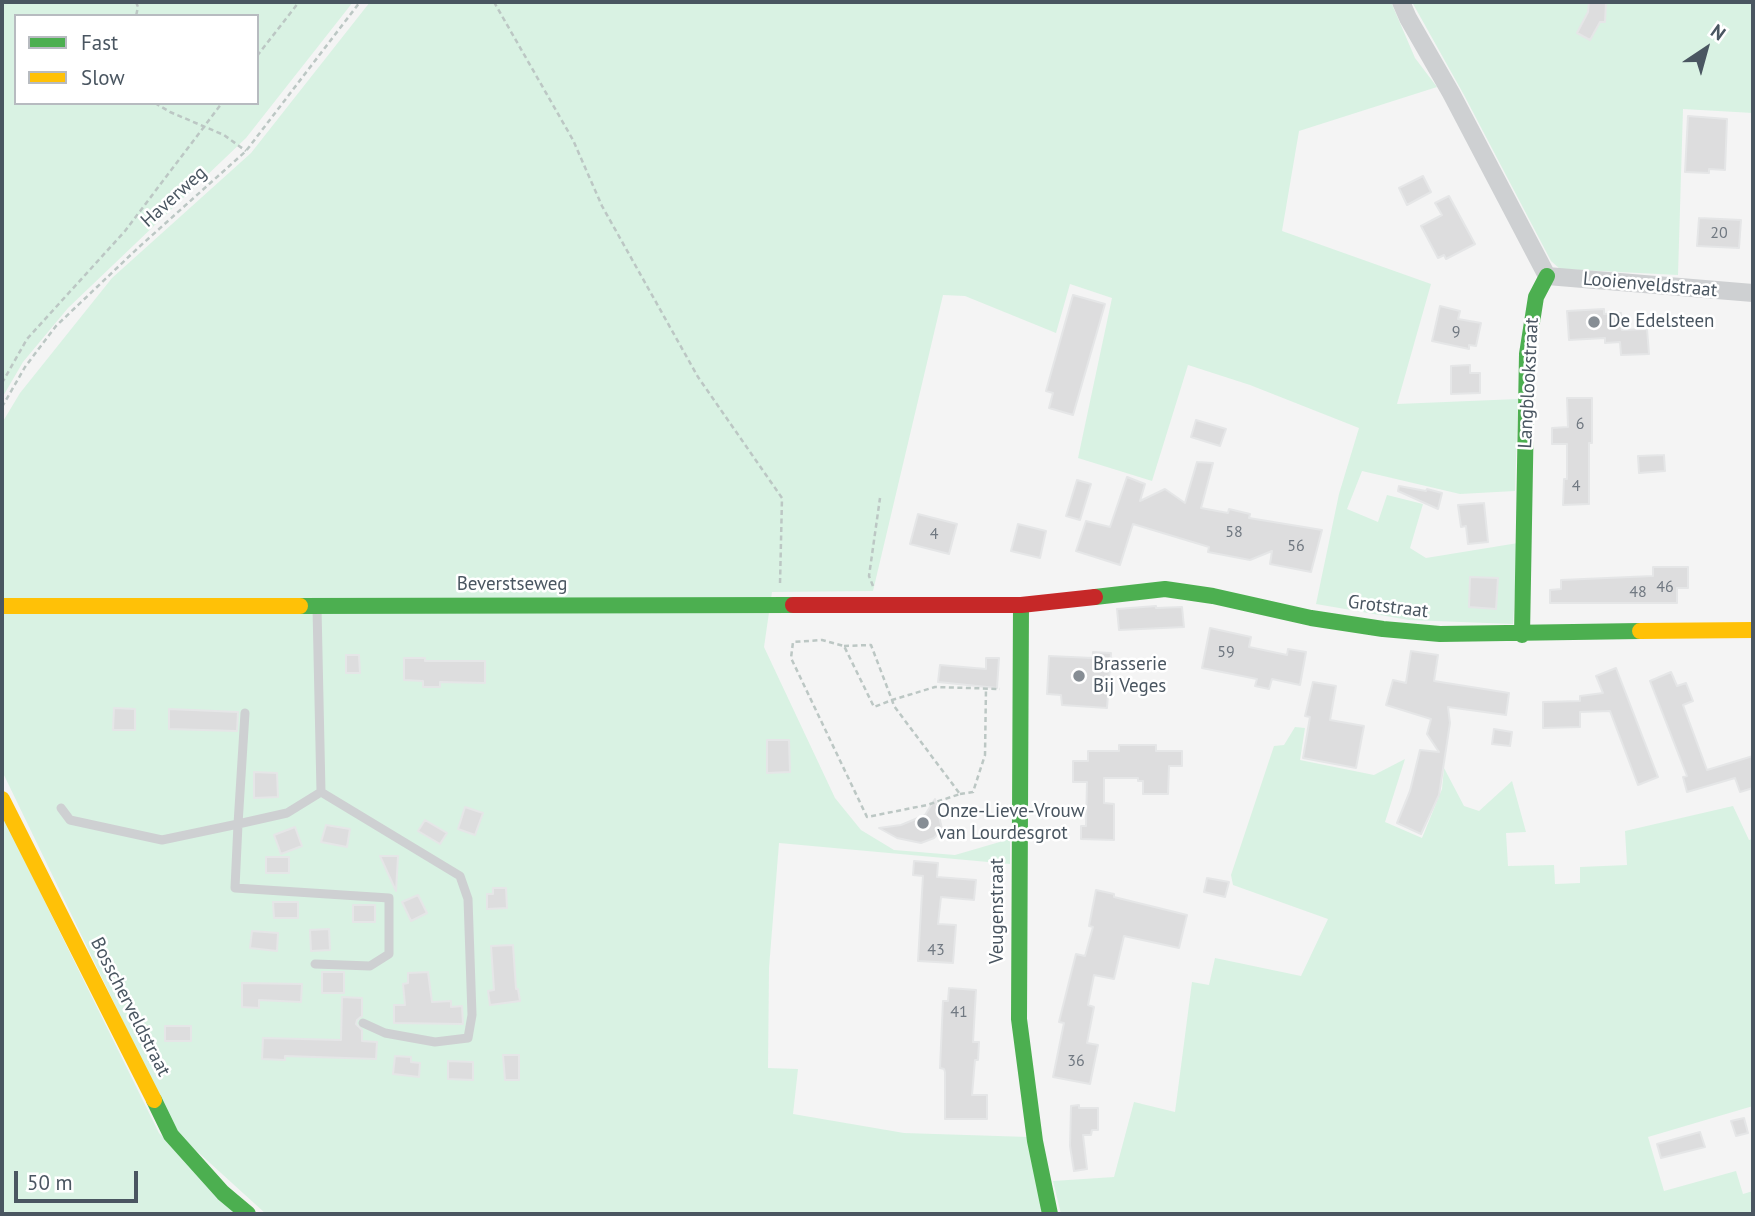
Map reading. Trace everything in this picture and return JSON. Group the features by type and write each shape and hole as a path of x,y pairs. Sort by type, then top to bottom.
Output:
{"street":[{"path":"1401,2 1547,276"},
{"name":"Looienveldstraat","path":"1547,276 1753,293"},
{"name":"Langblookstraat","path":"1522,635 1527,354 1536,297 1547,276"},
{"name":"Grotstraat","path":"1021,605 1165,589 1213,596 1311,618 1440,634 1753,631"},
{"name":"Beverstseweg","path":"2,606 1021,605"},
{"name":"Veugenstraat","path":"1021,605 1019,1019 1035,1141 1050,1214"},
{"name":"Bosscherveldstraat","path":"2,799 171,1135 223,1193 248,1214"}],"lane":[{"path":"317,606 321,792"},
{"path":"245,713 235,888 389,898 389,954 370,966 315,964"},
{"path":"61,808 70,820 162,840 287,813 321,792"},
{"path":"321,792 460,876 468,899 472,1015 468,1038 435,1042 385,1033 363,1023"}],"path":[{"path":"259,53 299,2"},
{"name":"Haverweg","path":"2,407 24,367 56,326 246,150 360,2"},
{"path":"494,2 573,140 602,206 698,377 782,498 779,605"},
{"path":"158,105 224,135 246,150"},
{"path":"2,383 27,340 125,230 221,105"},
{"path":"880,498 869,576 881,605"},
{"path":"960,794 892,700 871,645 844,646 822,640 793,642 791,658 867,817 973,792 985,755 986,688"},
{"path":"844,646 874,707 935,687 1020,689"}],"green space":[{"path":"2,2 353,2 246,138 68,308 23,362 2,398"},
{"path":"370,2 1391,2 1415,58 1437,87 1299,131 1282,231 1431,284 1397,404 1518,399 1515,491 1460,494 1362,471 1347,509 1378,522 1387,495 1423,504 1410,548 1426,558 1518,543 1513,624 1409,620 1316,604 1339,494 1359,428 1250,385 1188,365 1152,481 1078,458 1112,298 1070,284 1056,333 965,296 943,295 873,591 772,592 764,647 835,798 861,830 894,850 955,855 1010,839 1010,864 779,843 769,968 768,1068 798,1069 793,1114 904,1133 1029,1137 1042,1214 266,1214 177,1133 2,771 2,423 20,393 112,278 251,153"},
{"path":"1412,2 1753,2 1753,113 1683,109 1678,275 1560,269 1551,261"},
{"path":"1295,727 1305,728 1300,760 1374,775 1405,759 1385,822 1422,838 1442,789 1444,768 1464,806 1479,811 1512,781 1526,832 1506,833 1508,866 1554,865 1555,884 1580,883 1580,867 1627,865 1625,831 1733,806 1749,840 1753,839 1753,1106 1648,1137 1664,1191 1736,1171 1743,1194 1753,1191 1753,1214 1061,1214 1053,1181 1114,1177 1134,1102 1175,1112 1192,982 1209,985 1215,958 1301,976 1328,919 1233,885 1231,875 1274,746 1284,745"},
{"path":"2,815 159,1133 240,1214 2,1214"}],"building":[{"path":"1589,2 1606,2 1605,22 1600,22 1590,40 1577,33 1588,12"},
{"path":"1688,116 1727,119 1725,170 1709,169 1709,173 1685,172"},
{"path":"1423,176 1431,192 1407,205 1399,188"},
{"path":"1449,196 1475,244 1446,259 1444,255 1438,258 1421,226 1442,215 1435,203"},
{"path":"1699,218 1741,220 1739,248 1697,246"},
{"path":"1073,295 1105,304 1073,415 1049,408 1053,393 1046,391"},
{"path":"1440,306 1460,311 1458,319 1481,323 1476,346 1469,345 1469,349 1432,341"},
{"name":"De Edelsteen","path":"1604,309 1604,314 1621,313 1622,330 1647,329 1649,354 1621,355 1620,342 1605,343 1605,338 1569,340 1567,311"},
{"path":"1470,365 1470,373 1480,373 1480,393 1451,394 1451,366"},
{"path":"1567,398 1592,398 1589,504 1563,505 1564,479 1567,479 1567,444 1552,444 1552,428 1568,427"},
{"path":"1196,420 1226,429 1220,446 1191,437"},
{"path":"1664,455 1665,471 1639,473 1638,456"},
{"path":"1197,462 1213,463 1201,508 1228,513 1229,509 1250,514 1249,518 1322,530 1311,572 1270,564 1272,551 1250,560 1208,552 1209,547 1133,524 1120,565 1076,551 1086,521 1110,527 1127,477 1145,484 1140,501 1165,489 1185,503"},
{"path":"1077,480 1091,484 1080,520 1066,516"},
{"path":"1399,486 1442,493 1438,509 1398,491"},
{"path":"1484,503 1488,542 1468,544 1466,526 1461,527 1458,505"},
{"path":"918,514 957,524 949,554 910,544"},
{"path":"1018,524 1046,531 1040,558 1011,551"},
{"path":"1653,567 1688,567 1688,588 1677,588 1677,603 1550,603 1550,590 1561,589 1561,580 1653,576"},
{"path":"1470,577 1498,578 1496,609 1469,607"},
{"path":"1182,607 1184,627 1119,630 1117,609"},
{"path":"1210,628 1251,637 1249,647 1287,655 1288,649 1306,652 1300,685 1272,679 1269,689 1255,686 1257,679 1202,668"},
{"path":"1411,651 1438,655 1434,681 1509,693 1506,715 1448,707 1450,723 1439,795 1421,834 1397,823 1410,791 1420,750 1439,752 1427,734 1431,719 1386,705 1393,680 1406,683"},
{"name":"Brasserie Bij Veges","path":"1093,652 1111,653 1107,708 1062,705 1061,695 1047,694 1049,656 1093,658"},
{"path":"346,655 359,655 360,673 346,673"},
{"path":"404,658 425,658 425,661 485,661 485,683 440,682 440,687 423,687 423,681 404,680"},
{"path":"986,658 999,658 997,688 938,682 940,665 986,669"},
{"path":"1616,668 1658,777 1638,785 1610,711 1580,712 1580,727 1543,728 1543,702 1580,701 1580,696 1603,693 1596,676"},
{"path":"1671,672 1677,686 1686,683 1693,701 1683,705 1707,770 1753,756 1753,788 1740,792 1735,778 1687,792 1683,777 1687,776 1650,681"},
{"path":"1313,682 1336,686 1330,720 1364,726 1356,768 1303,758 1310,717 1305,716"},
{"path":"114,708 135,709 135,730 113,730"},
{"path":"169,709 238,712 237,731 169,729"},
{"path":"1494,729 1512,732 1510,746 1492,744"},
{"path":"767,740 789,740 790,772 767,773"},
{"path":"1119,745 1156,745 1156,751 1182,751 1182,766 1169,766 1168,794 1143,794 1143,781 1138,781 1138,778 1104,778 1104,803 1114,804 1114,840 1081,839 1081,826 1086,826 1087,782 1073,782 1073,761 1088,761 1088,751 1119,751"},
{"path":"254,772 277,773 278,797 254,798"},
{"name":"Onze-Lieve-Vrouw van Lourdesgrot","path":"935,799 942,829 934,838 921,843 897,838 879,828 901,825 925,815"},
{"path":"465,807 483,813 475,835 458,829"},
{"path":"425,820 447,833 440,844 418,831"},
{"path":"326,825 350,829 347,847 321,842"},
{"path":"295,827 302,846 281,854 274,835"},
{"path":"380,856 398,856 396,891"},
{"path":"266,857 289,857 289,873 266,873"},
{"path":"914,861 938,863 937,877 976,880 974,900 941,897 938,924 956,925 953,963 918,961 923,876 913,875"},
{"path":"1207,878 1229,882 1225,897 1204,892"},
{"path":"493,888 506,888 507,908 487,909 487,894 493,894"},
{"path":"1096,890 1187,915 1179,948 1124,936 1114,979 1094,975 1088,1005 1094,1007 1087,1043 1098,1045 1090,1084 1053,1077 1064,1023 1059,1022 1076,954 1085,956 1093,927 1089,926"},
{"path":"418,895 427,913 411,921 402,902"},
{"path":"273,902 298,902 298,918 274,918"},
{"path":"353,905 375,905 375,922 353,922"},
{"path":"329,929 330,950 311,951 310,930"},
{"path":"252,931 278,933 277,951 250,948"},
{"path":"513,945 516,989 520,1001 490,1005 488,991 494,990 491,946"},
{"path":"322,972 344,972 344,993 322,993"},
{"path":"428,972 432,1002 451,1001 451,1007 462,1006 463,1024 394,1023 394,1005 405,1005 403,984 408,983 408,973"},
{"path":"242,983 302,984 301,1002 259,1000 259,1008 242,1007"},
{"path":"949,988 976,990 973,1042 979,1042 972,1095 987,1095 987,1119 945,1119 945,1072 940,1068 943,1001 948,1001"},
{"path":"342,997 362,998 362,1016 356,1024 362,1030 362,1041 377,1042 376,1059 285,1056 285,1060 262,1059 263,1038 341,1040"},
{"path":"165,1026 191,1026 191,1041 165,1041"},
{"path":"503,1055 519,1055 519,1080 505,1080"},
{"path":"395,1056 411,1057 411,1062 420,1063 419,1077 393,1074"},
{"path":"448,1061 473,1062 473,1080 448,1079"},
{"path":"1079,1105 1079,1108 1098,1108 1098,1130 1092,1130 1091,1135 1083,1135 1087,1169 1074,1171 1070,1146 1071,1106"},
{"path":"1744,1118 1748,1133 1736,1136 1731,1121"},
{"path":"1700,1132 1705,1147 1661,1158 1657,1144"}],"traffic: fast":[{"path":"1522,635 1527,354 1536,297 1547,276"},
{"path":"1095,597 1165,589 1213,596 1311,618 1440,634 1640,631"},
{"path":"300,606 793,605"},
{"path":"1021,605 1019,1019 1035,1141 1050,1214"},
{"path":"154,1100 171,1135 223,1193 248,1214"}],"traffic: slow":[{"path":"2,606 300,606"},
{"path":"1640,631 1753,630"},
{"path":"2,799 154,1100"}],"traffic: jam":[{"path":"793,605 1021,605 1095,597"}],"place":[{"name":"De Edelsteen","path":"1594,322"},
{"name":"Brasserie Bij Veges","path":"1079,676"},
{"name":"Onze-Lieve-Vrouw van Lourdesgrot","path":"923,823"}]}
